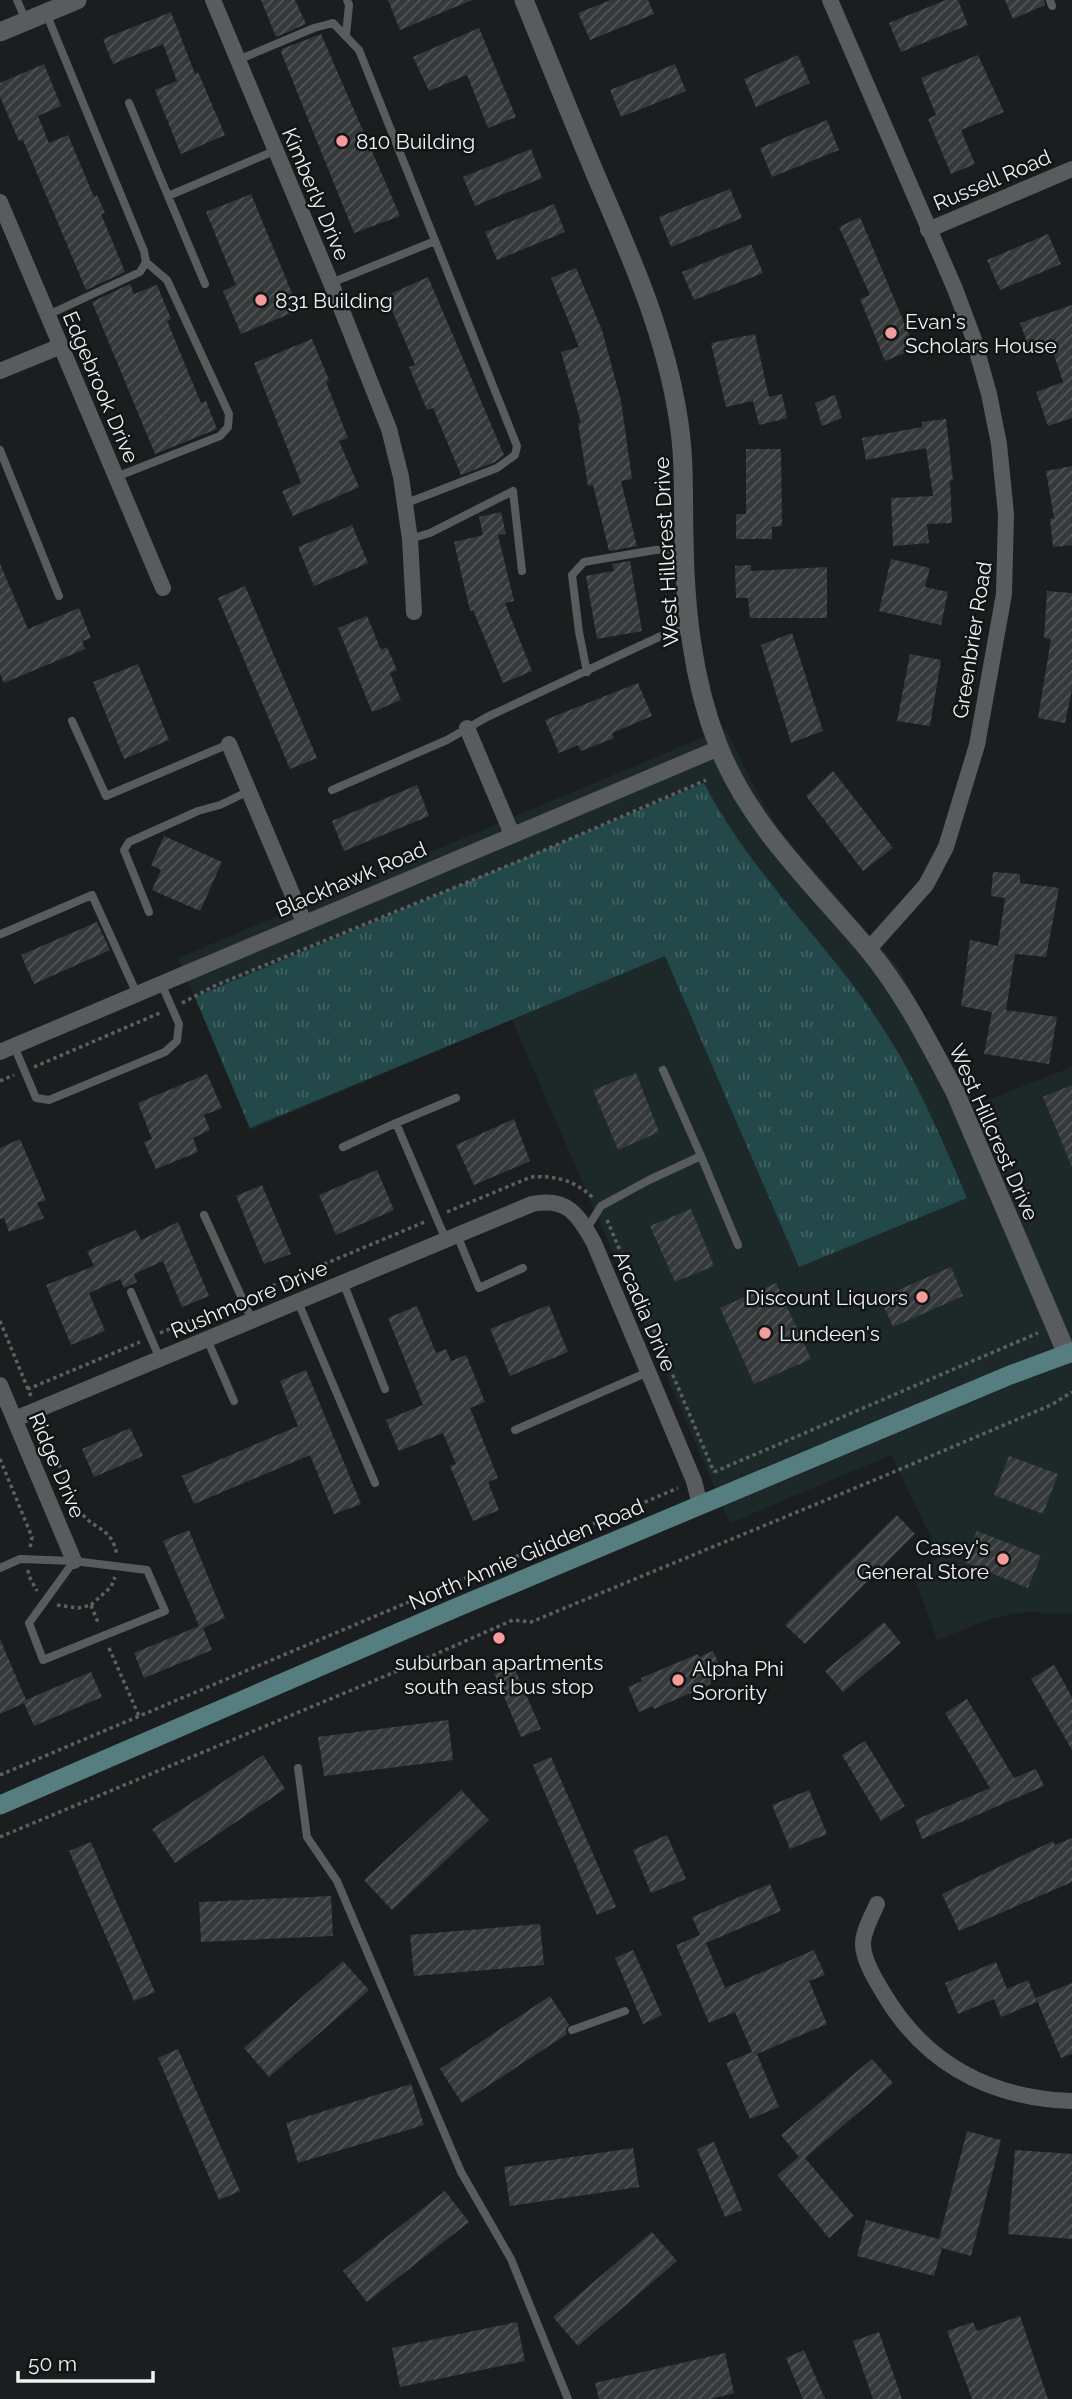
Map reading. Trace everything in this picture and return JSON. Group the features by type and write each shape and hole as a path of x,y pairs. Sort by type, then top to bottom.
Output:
{"main road":[{"name":"North Annie Glidden Road","path":"0,1805 998,1380 1071,1357"}],"street":[{"path":"0,32 77,0"},
{"name":"Kimberly Drive","path":"212,0 389,429 401,477 410,539 414,612"},
{"name":"West Hillcrest Drive","path":"524,0 656,321 668,364 681,439 684,549 690,628 701,692 719,748 746,800 762,824 868,950 904,1001 955,1092 1016,1237 1071,1357"},
{"name":"Greenbrier Road","path":"830,0 955,289 973,337 999,444 1006,514 1004,594 976,745 946,847 926,886 868,950"},
{"name":"Russell Road","path":"928,230 1072,169"},
{"name":"Edgebrook Drive","path":"1,206 163,588"},
{"path":"0,371 61,346"},
{"path":"467,728 512,834"},
{"path":"229,744 304,922"},
{"name":"Blackhawk Road","path":"7,1049 719,748"},
{"name":"Arcadia Drive","path":"500,1218 532,1204 556,1202 566,1206 586,1230 694,1481 700,1505"},
{"name":"Rushmoore Drive","path":"15,1419 500,1218"},
{"name":"Ridge Drive","path":"0,1385 74,1561"},
{"path":"877,1904 863,1945 888,2000 916,2037 961,2073 990,2087 1013,2094 1072,2101"}],"lane":[{"path":"17,0 26,21"},
{"path":"346,35 349,5 347,0"},
{"path":"46,13 144,251 146,262 167,280 229,414 228,427 220,436 116,477"},
{"path":"238,60 314,28 333,23 359,50 517,446 515,456 497,468 404,504"},
{"path":"129,103 205,284"},
{"path":"168,196 274,152"},
{"path":"331,283 435,241"},
{"path":"48,316 140,272 146,262"},
{"path":"0,450 58,596"},
{"path":"410,539 430,533 513,491 522,571"},
{"path":"587,673 572,575 584,562 655,550 684,549"},
{"path":"332,790 447,740 661,636 690,628"},
{"path":"72,721 106,796 229,744"},
{"path":"149,912 124,850 129,842 249,791"},
{"path":"1,934 92,894 137,994"},
{"path":"7,1049 24,1071 36,1098 50,1100 165,1052 177,1041 179,1024 161,983"},
{"path":"663,1070 738,1245"},
{"path":"343,1147 456,1098"},
{"path":"396,1124 479,1288 523,1268"},
{"path":"586,1230 601,1206 701,1156"},
{"path":"204,1215 252,1320"},
{"path":"343,1282 385,1389"},
{"path":"131,1292 160,1359"},
{"path":"298,1301 375,1483"},
{"path":"206,1339 234,1401"},
{"path":"515,1430 648,1372"},
{"path":"0,1568 20,1559 74,1561 147,1570 165,1611 43,1660 29,1623 74,1561"},
{"path":"298,1768 307,1837 337,1881 461,2172 511,2259 568,2399"},
{"path":"572,2030 625,2011"}],"path":[{"path":"0,1081 172,1008 214,986 524,859 706,780"},
{"path":"0,1321 28,1389"},
{"path":"0,1775 1057,1325"},
{"path":"0,1837 513,1620 531,1622 816,1505 1051,1405 1072,1392"}],"shaded area":[{"path":"725,728 780,831 898,967 975,1105 1072,1067 1072,1613 1016,1613 987,1620 937,1640 913,1574 940,1556 891,1455 730,1523 512,1020 250,1130 178,958"}],"green space":[{"path":"704,783 740,842 846,976 897,1050 945,1146 967,1198 799,1267 665,956 250,1128 195,997"}],"building":[{"path":"261,0 295,0 306,24 276,37"},
{"path":"388,0 472,0 400,30"},
{"path":"611,0 648,0 654,14 590,40 578,13"},
{"path":"946,0 958,0 968,25 901,52 889,23"},
{"path":"1005,0 1044,0 1045,5 1013,19"},
{"path":"171,12 195,74 198,72 225,135 181,154 155,90 177,81 163,44 113,64 103,39"},
{"path":"479,28 516,117 488,128 467,75 429,91 413,57"},
{"name":"810 Building","path":"321,34 400,216 354,233 281,52 282,49"},
{"path":"798,55 810,83 756,107 744,79"},
{"path":"978,55 1004,112 961,130 975,164 951,174 928,119 936,115 921,78"},
{"path":"44,64 61,106 38,116 49,143 68,135 94,197 97,195 105,213 101,214 125,272 86,290 23,140 19,141 0,97 0,83"},
{"path":"675,64 686,91 621,117 610,90"},
{"path":"827,120 839,150 772,177 760,148"},
{"path":"531,149 542,178 475,206 463,177"},
{"path":"730,189 742,218 671,247 659,217"},
{"path":"251,194 299,310 241,334 223,291 236,285 206,212"},
{"path":"554,204 565,232 497,260 485,232"},
{"path":"860,217 915,349 885,361 860,299 870,295 839,227"},
{"path":"1048,234 1061,264 1000,290 987,260"},
{"path":"751,244 763,273 694,300 682,272"},
{"path":"576,268 602,330 621,401 632,479 621,481 637,546 609,551 593,485 588,486 578,423 581,423 561,352 579,347 551,278"},
{"path":"428,277 504,455 495,462 461,475 433,408 427,410 409,367 415,365 386,296"},
{"path":"130,284 134,294 157,285 171,319 167,321 201,403 206,401 217,429 155,454 92,302"},
{"path":"1072,305 1072,418 1048,426 1036,392 1063,382 1051,346 1031,353 1020,323"},
{"path":"755,334 769,397 782,394 787,418 759,425 753,401 726,407 711,343"},
{"path":"312,339 348,438 339,441 359,487 293,516 282,491 301,483 254,363"},
{"path":"835,395 842,418 822,426 815,403"},
{"path":"946,419 953,480 950,481 952,523 927,524 929,543 893,546 891,498 933,496 926,448 866,460 862,438 922,427 922,422"},
{"path":"746,449 781,449 782,526 772,527 772,539 736,539 736,514 746,514"},
{"path":"1072,466 1072,545 1053,547 1050,519 1054,518 1046,471"},
{"path":"501,512 506,534 498,535 514,601 505,603 532,671 503,683 473,610 470,611 454,542 483,535 479,517"},
{"path":"352,525 368,563 314,586 298,547"},
{"path":"891,559 930,568 925,587 948,592 941,625 879,611"},
{"path":"630,561 642,631 597,639 586,576 614,571 612,564"},
{"path":"0,564 28,629 79,608 91,638 82,641 85,649 4,683 0,674"},
{"path":"751,565 751,571 827,567 827,618 750,618 748,598 736,598 735,566"},
{"path":"245,586 317,758 290,769 218,598"},
{"path":"1047,591 1072,593 1072,689 1065,723 1038,718 1051,639 1044,638"},
{"path":"367,616 381,650 387,647 397,670 390,673 401,700 372,712 338,628"},
{"path":"792,633 823,731 791,743 761,645"},
{"path":"910,654 941,660 930,726 897,721"},
{"path":"138,664 169,740 124,759 93,682"},
{"path":"638,683 652,716 612,733 614,738 581,751 578,745 559,753 545,720"},
{"path":"833,771 893,848 863,871 806,796"},
{"path":"417,785 429,816 344,851 332,821"},
{"path":"164,836 222,862 200,911 152,890 161,870 151,865"},
{"path":"993,872 1020,874 1020,883 1059,888 1046,957 1015,954 1006,1010 1057,1017 1049,1064 984,1054 992,1012 961,1006 970,940 998,946 1005,898 991,896"},
{"path":"97,922 110,950 34,984 21,955"},
{"path":"636,1073 659,1132 618,1150 593,1090"},
{"path":"207,1074 222,1108 204,1115 210,1130 193,1138 198,1152 156,1169 144,1142 152,1139 138,1103"},
{"path":"1072,1085 1072,1167 1043,1097"},
{"path":"514,1119 530,1161 474,1185 456,1145"},
{"path":"20,1139 46,1200 37,1203 44,1218 9,1232 4,1218 0,1219 0,1148"},
{"path":"377,1170 394,1210 336,1235 319,1195"},
{"path":"262,1185 291,1254 264,1264 236,1196"},
{"path":"691,1209 714,1266 675,1282 650,1226"},
{"path":"178,1222 209,1296 182,1307 163,1261 134,1274 137,1282 124,1288 120,1279 89,1293 105,1331 71,1345 46,1285 94,1266 87,1251 136,1230 141,1240"},
{"name":"Discount Liquors","path":"951,1267 963,1296 893,1327 880,1298"},
{"name":"Lundeen's","path":"776,1283 811,1359 754,1384 720,1308"},
{"path":"549,1305 568,1352 510,1376 490,1329"},
{"path":"417,1306 436,1353 446,1349 451,1361 466,1355 485,1402 470,1408 498,1478 488,1482 499,1510 473,1521 450,1466 456,1464 443,1433 399,1451 386,1420 423,1405 388,1318"},
{"path":"306,1370 361,1504 334,1514 310,1455 194,1504 182,1476 298,1426 280,1381"},
{"path":"130,1428 143,1456 94,1477 82,1449"},
{"name":"Casey's General Store","path":"1009,1456 1058,1474 1043,1514 994,1495"},
{"path":"897,1515 915,1534 805,1644 785,1625"},
{"path":"189,1530 225,1618 203,1628 212,1650 144,1678 134,1653 199,1626 163,1541"},
{"name":"Casey's General Store","path":"977,1531 1041,1556 1028,1588 964,1562"},
{"path":"884,1622 901,1643 843,1692 825,1671"},
{"path":"0,1639 26,1700 91,1672 102,1697 34,1726 24,1703 0,1714"},
{"name":"Alpha Phi Sorority","path":"713,1651 724,1676 654,1709 653,1706 639,1712 628,1687 642,1681 641,1678 698,1654 699,1657"},
{"path":"513,1665 541,1729 521,1737 494,1673"},
{"path":"1054,1665 1072,1697 1072,1750 1031,1679"},
{"path":"967,1699 1014,1778 1036,1769 1044,1786 922,1839 915,1820 990,1788 945,1713"},
{"path":"448,1720 453,1760 324,1776 318,1737"},
{"path":"865,1741 905,1806 881,1821 842,1755"},
{"path":"263,1755 285,1789 175,1863 152,1829"},
{"path":"551,1757 616,1907 597,1915 533,1765"},
{"path":"461,1790 489,1820 392,1910 364,1880"},
{"path":"809,1790 827,1834 790,1849 772,1805"},
{"path":"667,1835 686,1879 651,1893 633,1850"},
{"path":"1072,1838 1072,1882 959,1931 942,1894 1053,1841 1055,1845"},
{"path":"91,1842 155,1992 134,2001 69,1851"},
{"path":"770,1884 781,1911 706,1943 725,1988 814,1950 825,1975 809,1981 827,2024 757,2054 779,2107 750,2119 726,2063 752,2052 735,2012 709,2023 676,1945 700,1935 692,1917"},
{"path":"331,1896 333,1936 201,1942 199,1902"},
{"path":"540,1924 544,1965 414,1976 410,1935"},
{"path":"633,1950 662,2015 643,2024 615,1958"},
{"path":"343,1961 369,1990 269,2077 244,2048"},
{"path":"996,1962 1007,1989 1028,1980 1037,2002 1001,2017 994,1999 958,2014 945,1983"},
{"path":"1072,1983 1072,2054 1061,2058 1036,1998"},
{"path":"550,1996 569,2025 566,2028 567,2034 462,2103 440,2069"},
{"path":"178,2049 240,2191 219,2200 158,2058"},
{"path":"872,2059 893,2083 805,2158 854,2216 829,2238 777,2175 799,2157 781,2135"},
{"path":"411,2084 424,2125 298,2163 286,2123"},
{"path":"967,2131 1001,2140 971,2256 942,2248 934,2276 857,2256 866,2220 939,2239"},
{"path":"714,2142 742,2210 725,2217 697,2149"},
{"path":"633,2148 639,2187 510,2206 504,2167"},
{"path":"1015,2150 1072,2154 1072,2239 1008,2234"},
{"path":"445,2191 469,2222 367,2302 343,2271"},
{"path":"652,2232 677,2261 578,2346 553,2317"},
{"path":"1020,2316 1048,2399 972,2399 947,2331 973,2322 977,2331"},
{"path":"517,2322 525,2361 400,2387 392,2348"},
{"path":"879,2332 902,2399 873,2399 853,2341"},
{"path":"804,2350 825,2399 803,2399 786,2358"},
{"path":"725,2353 734,2393 710,2399 599,2399 595,2383"}],"place":[{"name":"810 Building","path":"342,141"},
{"name":"831 Building","path":"261,300"},
{"name":"Evan's Scholars House","path":"891,333"},
{"name":"Discount Liquors","path":"922,1297"},
{"name":"Lundeen's","path":"765,1333"},
{"name":"Casey's General Store","path":"1003,1559"},
{"name":"suburban apartments south east bus stop","path":"499,1638"},
{"name":"Alpha Phi Sorority","path":"678,1680"}]}
